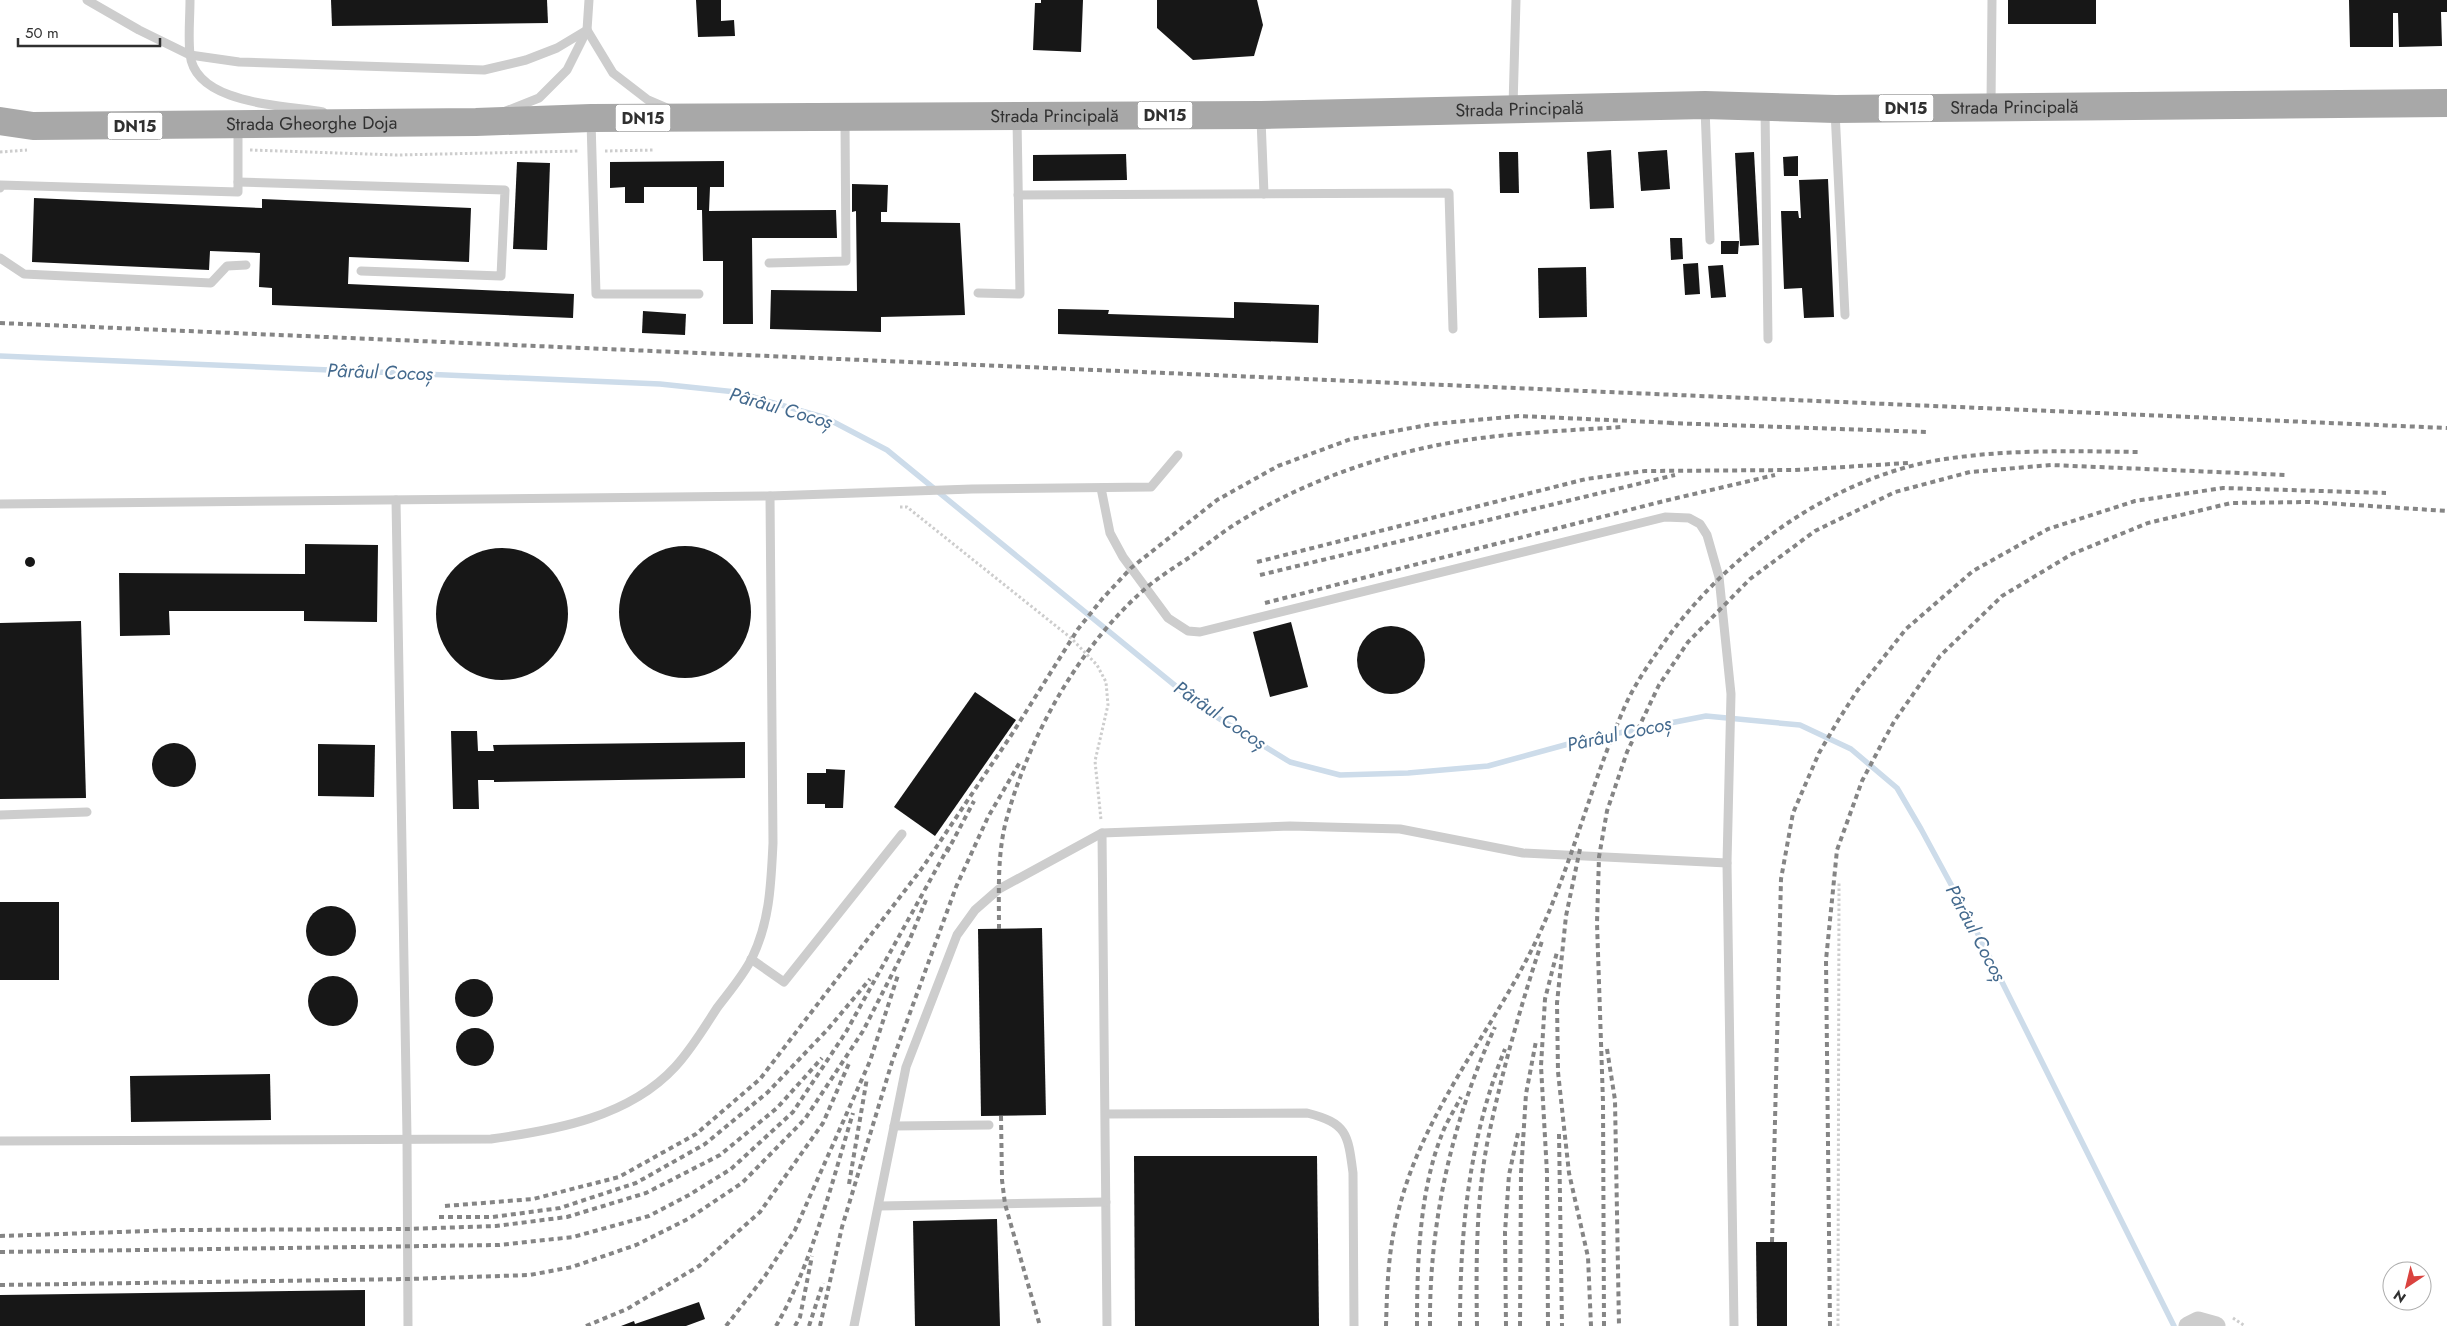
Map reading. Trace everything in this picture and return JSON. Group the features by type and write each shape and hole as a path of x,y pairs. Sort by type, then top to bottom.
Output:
{"main road":[{"name":"Strada Principală","path":"591,118 1017,117 1705,105 1835,109 2447,103"},
{"name":"Strada Gheorghe Doja","path":"0,135 30,138 238,137 376,122 476,122 591,118"},
{"name":"Strada Gheorghe Doja","path":"0,122 30,138"}],"lane":[{"path":"87,0 139,30 190,55 239,62 484,70 526,60 557,48 587,30"},
{"path":"190,0 190,55 202,80 214,90 254,101 376,122"},
{"path":"476,122 539,98 567,70 587,30 589,0"},
{"path":"1513,108 1516,0"},
{"path":"1991,107 1992,0"},
{"path":"587,30 613,73 648,100 695,119"},
{"path":"1705,105 1710,240"},
{"path":"1765,106 1768,339"},
{"path":"1835,109 1844,315"},
{"path":"1261,114 1264,194"},
{"path":"978,293 1020,294 1017,117"},
{"path":"591,118 596,294 699,294"},
{"path":"769,263 846,261 845,118"},
{"path":"0,188 0,185 238,192 238,137"},
{"path":"238,182 505,190 501,276 361,271"},
{"path":"1018,195 1449,193 1452,329"},
{"path":"0,258 24,274 211,283 227,266 246,265"},
{"path":"0,504 770,496 972,489 1151,487 1178,455"},
{"path":"1101,488 1110,533 1123,558 1168,618 1188,632 1200,632 1664,517 1690,518 1700,524 1707,535 1719,577 1731,694 1727,863 1734,1326"},
{"path":"0,1141 407,1137 492,1138 548,1131 605,1113 641,1095 675,1068 751,959 766,923 771,879 770,496"},
{"path":"396,500 407,1137 408,1326"},
{"path":"0,816 87,812"},
{"path":"854,1326 906,1067 957,935 975,910 999,889 1102,833 1290,826 1400,829 1523,853 1727,863"},
{"path":"1102,833 1107,1326"},
{"path":"751,959 784,982 902,834"},
{"path":"1106,1114 1307,1112 1329,1118 1344,1131 1350,1151 1353,1173 1354,1326"},
{"path":"894,1126 989,1124"},
{"path":"879,1206 1106,1202"}],"path":[{"path":"238,137 397,155 655,150"},
{"path":"0,152 30,138"},
{"path":"898,507 908,507 1071,638 1087,652 1097,665 1106,682 1108,705 1095,761 1102,833"},
{"path":"1838,1326 1839,883"}],"building":[{"path":"331,0 547,0 548,23 332,26"},
{"path":"696,0 721,0 721,21 734,20 735,36 698,37"},
{"path":"1041,0 1083,0 1081,52 1033,50 1035,3 1041,3"},
{"path":"1157,0 1257,0 1263,25 1254,56 1193,60 1157,28"},
{"path":"2008,0 2096,0 2096,24 2008,24"},
{"path":"2349,0 2447,0 2447,12 2441,12 2442,46 2399,47 2398,13 2393,13 2393,47 2350,47"},
{"path":"1611,150 1614,208 1590,209 1587,152"},
{"path":"1667,150 1670,189 1641,191 1638,152"},
{"path":"1499,152 1518,152 1519,193 1500,193"},
{"path":"1754,152 1759,245 1740,246 1735,153"},
{"path":"1126,154 1127,180 1033,181 1033,155"},
{"path":"1798,156 1798,176 1784,176 1783,157"},
{"path":"724,161 724,187 710,187 709,211 836,210 837,238 752,238 753,324 723,324 723,261 703,261 702,210 697,210 697,187 644,187 644,203 625,203 625,187 610,188 610,162"},
{"path":"517,162 550,163 547,250 513,249"},
{"path":"1828,179 1834,317 1804,318 1802,288 1784,289 1781,211 1798,211 1799,218 1801,218 1799,180"},
{"path":"852,184 888,185 887,212 881,212 881,222 960,223 965,315 881,317 881,332 770,329 771,290 857,291 856,211 852,212"},
{"path":"34,198 262,208 262,199 471,208 469,262 349,257 348,284 574,294 573,318 272,305 272,288 259,287 260,253 210,251 209,270 32,262"},
{"path":"1670,238 1682,238 1683,259 1671,260"},
{"path":"1721,241 1739,241 1738,254 1721,254"},
{"path":"1698,263 1700,294 1685,295 1683,264"},
{"path":"1723,265 1726,297 1711,298 1708,266"},
{"path":"1586,267 1587,317 1539,318 1538,268"},
{"path":"1234,302 1319,305 1318,343 1058,334 1058,309 1109,310 1108,314 1234,318"},
{"path":"643,311 686,314 685,335 642,333"},
{"path":"305,544 378,545 377,622 304,621 304,611 169,611 170,635 120,636 119,573 305,574"},
{"path":"685,546 698,547 710,551 732,565 746,587 750,599 750,625 746,637 732,659 710,673 698,677 685,678 672,677 660,673 638,659 624,637 620,625 619,612 620,599 624,587 638,565 660,551 672,547"},
{"path":"502,548 515,549 527,553 549,567 563,589 567,601 567,627 563,639 549,661 527,675 515,679 502,680 489,679 477,675 455,661 441,639 437,627 436,614 437,601 441,589 455,567 477,553 489,549"},
{"path":"30,557 35,562 30,567 25,562"},
{"path":"81,621 86,798 0,799 0,623"},
{"path":"1291,622 1308,687 1270,697 1253,632"},
{"path":"1391,626 1404,629 1415,636 1422,647 1425,660 1422,673 1415,684 1404,691 1391,694 1378,691 1367,684 1360,673 1357,660 1360,647 1367,636 1378,629"},
{"path":"975,692 1016,720 935,836 894,807"},
{"path":"451,731 477,731 478,751 494,751 493,745 745,742 745,778 494,782 494,780 478,780 479,809 453,809"},
{"path":"178,743 190,749 195,757 195,773 190,781 182,786 170,787 158,781 153,773 152,761 158,749 166,744"},
{"path":"318,744 375,745 374,797 318,796"},
{"path":"826,769 845,770 843,808 825,808 825,804 807,804 807,773 826,773"},
{"path":"0,902 59,902 59,980 0,980"},
{"path":"331,906 340,908 351,917 356,931 354,940 345,951 331,956 322,954 311,945 306,931 308,922 317,911"},
{"path":"1042,928 1046,1115 981,1116 978,929"},
{"path":"333,976 342,978 353,987 358,1001 356,1010 347,1021 333,1026 324,1024 313,1015 308,1001 310,992 319,981"},
{"path":"474,979 487,985 493,998 487,1011 474,1017 461,1011 455,998 461,985"},
{"path":"475,1028 488,1034 494,1047 488,1060 475,1066 462,1060 456,1047 462,1034"},
{"path":"270,1074 271,1120 131,1122 130,1076"},
{"path":"1134,1156 1317,1156 1319,1326 1135,1326"},
{"path":"997,1219 1000,1326 915,1326 913,1221"},
{"path":"1756,1242 1787,1242 1787,1326 1757,1326"},
{"path":"365,1290 365,1326 0,1326 0,1295"},
{"path":"699,1302 705,1319 686,1326 621,1326 634,1321 635,1324"}],"waterway":[{"name":"Pârâul Cocoș","path":"0,356 660,384 736,392 826,418 887,450 1205,710 1290,762 1340,775 1408,773 1488,766 1583,740 1706,716 1800,725 1851,749 1897,788 1980,938 2174,1326"}],"railway":[{"path":"0,323 2447,428"},
{"path":"445,1206 533,1199 619,1177 696,1134 760,1079 923,867 1012,734 1078,629 1131,568 1217,500 1278,466 1351,439 1433,424 1519,416 1675,423"},
{"path":"1669,423 1926,432"},
{"path":"999,929 999,875 1003,834 1016,789 1028,757 1043,725 1078,665 1099,637 1146,588 1231,527 1260,509 1309,485 1360,466 1412,451 1461,441 1530,433 1622,427"},
{"path":"1386,1326 1388,1271 1394,1231 1408,1180 1422,1144 1439,1109 1499,1009 1536,941 1560,883 1613,735 1636,684 1683,618 1712,586 1744,556 1778,530 1814,506 1892,471 1933,461 1984,454 2088,451 2139,452"},
{"path":"1257,562 1586,479 1645,471 1795,470 1908,463"},
{"path":"1604,1326 1603,1102 1597,923 1599,857 1607,811 1627,752 1659,685 1688,642 1750,579 1815,531 1895,492 1970,472 2051,465 2287,475"},
{"path":"1260,575 1675,475"},
{"path":"1265,603 1664,501 1775,475"},
{"path":"1772,1242 1781,879 1793,813 1819,753 1839,719 1857,691 1906,629 1973,571 2048,529 2135,501 2223,488 2386,493"},
{"path":"1830,1326 1826,960 1837,850 1862,781 1880,747 1895,720 1940,656 2002,596 2072,554 2148,523 2231,503 2309,502 2447,511"},
{"path":"820,1326 842,1227 892,1062 956,887 988,817 1020,762"},
{"path":"947,852 974,801"},
{"path":"0,1252 499,1245 573,1237 649,1216 689,1195 731,1169 793,1112 846,1032 949,846"},
{"path":"1580,849 1566,916 1557,1003 1558,1072 1569,1173 1588,1257 1591,1326"},
{"path":"907,946 926,900"},
{"path":"0,1285 408,1279 530,1275 572,1267 636,1245 688,1219 742,1183 805,1119 863,1031 909,941"},
{"path":"1477,1326 1477,1257 1483,1166 1498,1093 1542,941"},
{"path":"1548,1326 1547,1173 1541,1066 1545,999 1557,952"},
{"path":"726,1326 765,1276 795,1230 870,1061 898,975"},
{"path":"439,1217 493,1217 560,1208 636,1183 705,1144 768,1092 828,1029 870,979"},
{"path":"1430,1326 1434,1249 1446,1173 1455,1135 1467,1099 1495,1027"},
{"path":"1520,1326 1521,1173 1526,1094 1536,1041"},
{"path":"1460,1326 1462,1255 1469,1185 1483,1116 1505,1049"},
{"path":"1607,1049 1615,1100 1619,1326"},
{"path":"0,1236 179,1230 407,1229 496,1226 567,1217 646,1193 720,1155 777,1108 822,1058"},
{"path":"586,1326 627,1309 699,1266 760,1212 823,1123 850,1061"},
{"path":"849,1184 867,1078"},
{"path":"1417,1326 1419,1254 1428,1180 1442,1134 1461,1097"},
{"path":"776,1326 789,1302 811,1250 853,1113"},
{"path":"1001,1116 1002,1180 1005,1204 1040,1326"},
{"path":"1506,1326 1505,1232 1509,1175 1518,1133"},
{"path":"1559,1134 1562,1326"},
{"path":"795,1326 800,1317 812,1256"},
{"path":"809,1326 823,1283"}]}
